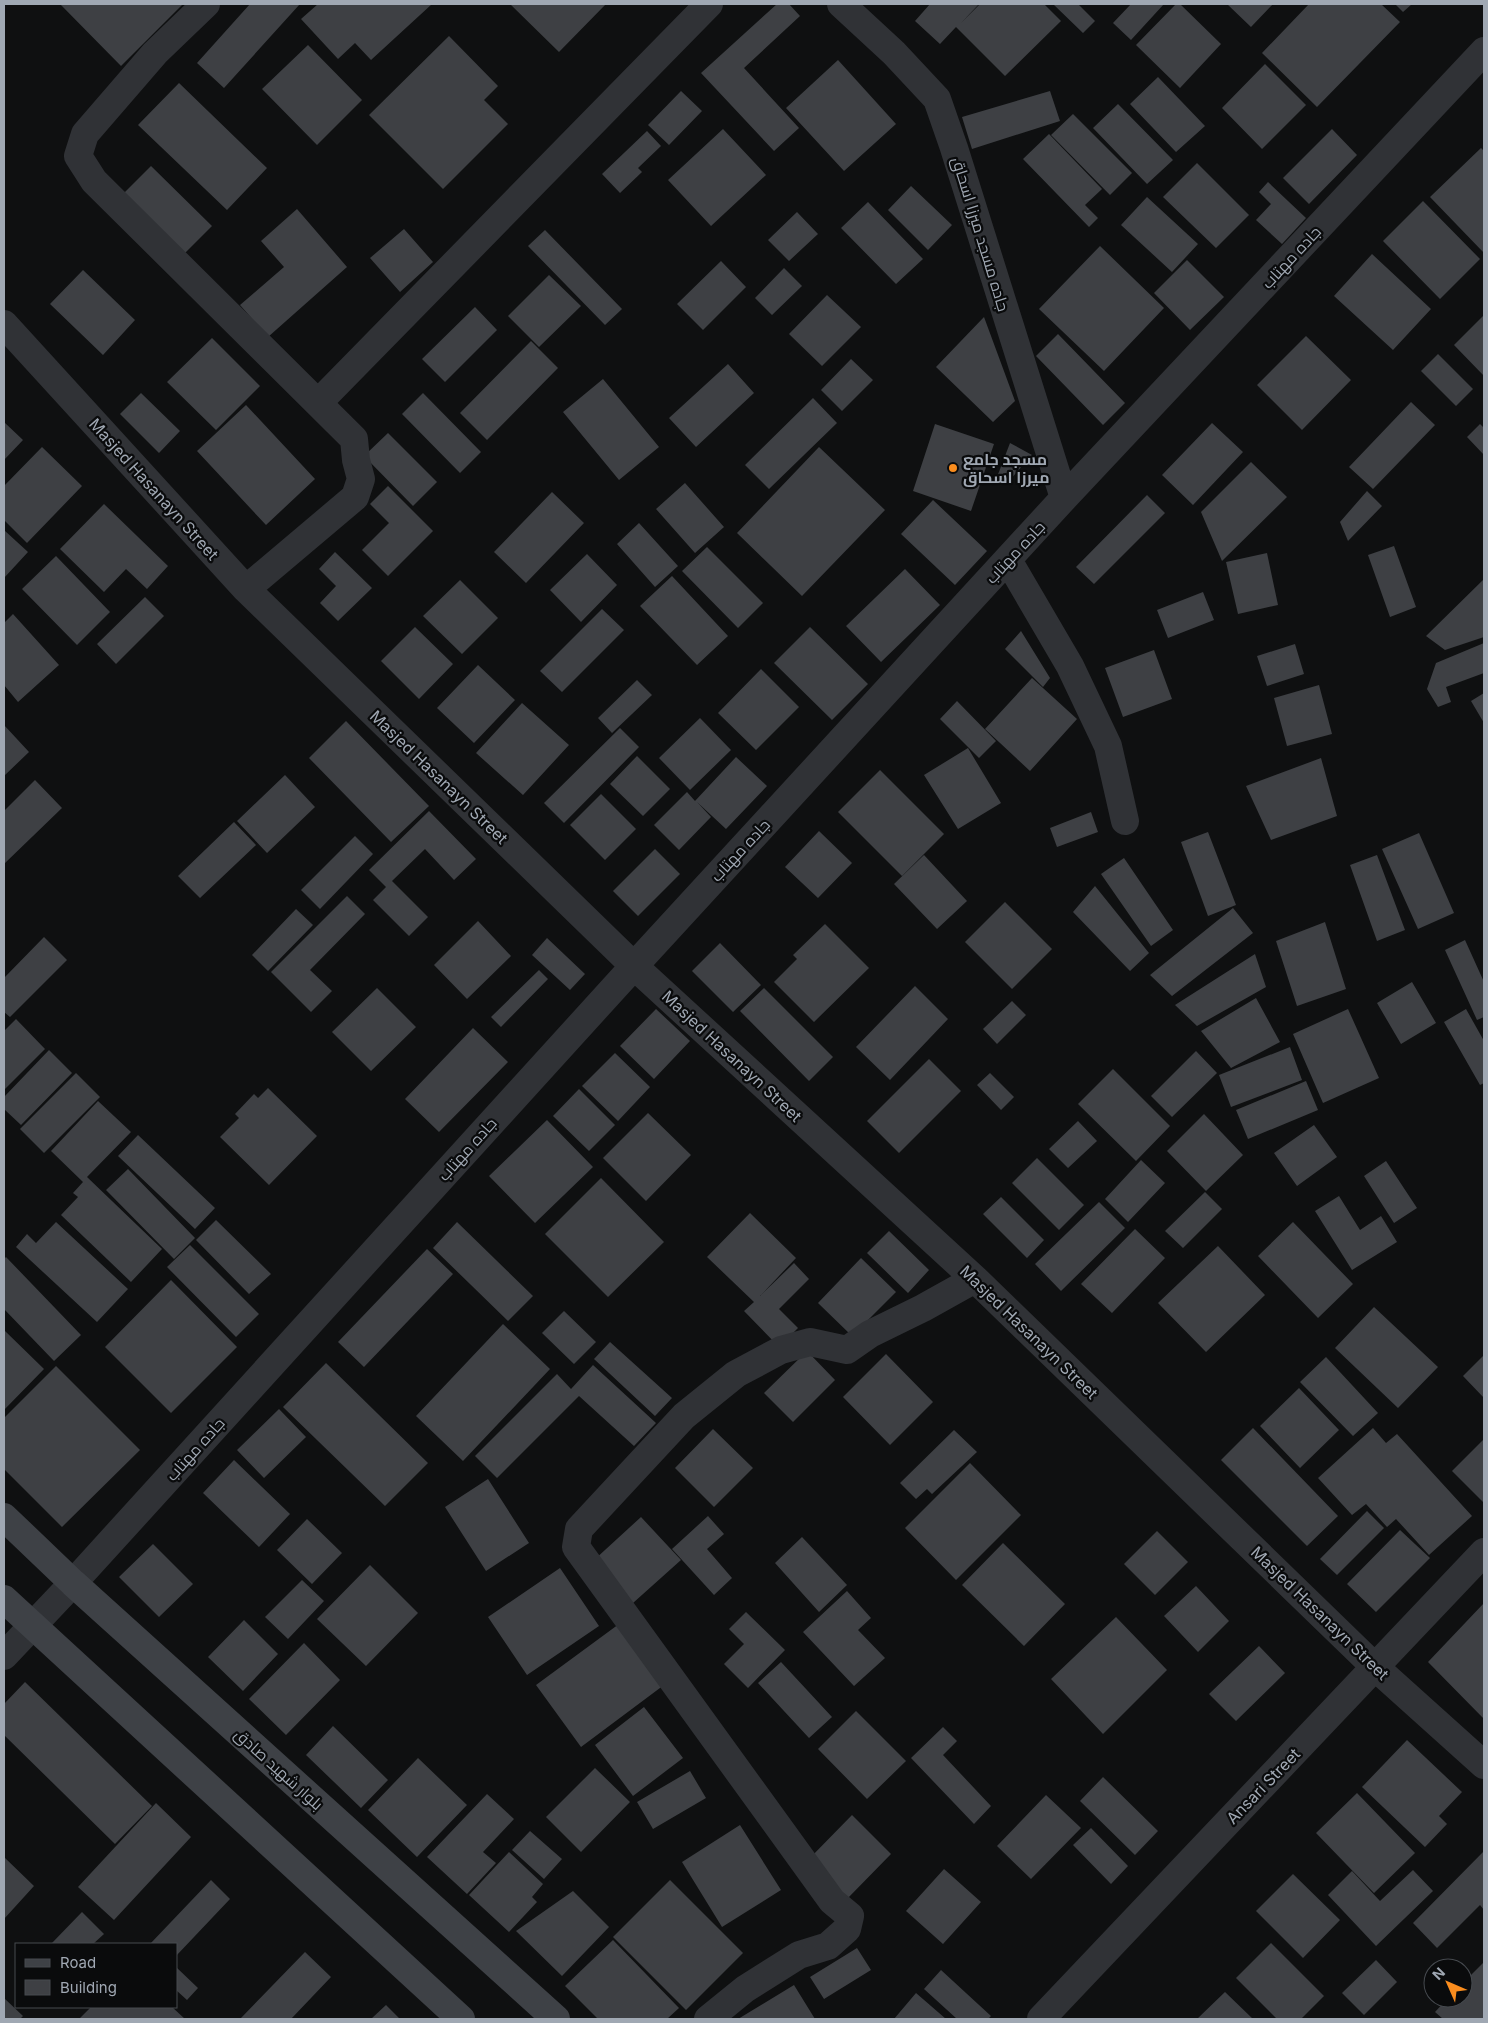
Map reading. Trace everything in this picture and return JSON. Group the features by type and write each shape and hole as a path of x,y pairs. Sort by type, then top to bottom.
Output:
{"main road":[{"name":"بلوار شهید صادق","path":"4,1517 74,1583 556,2019"},
{"path":"4,1599 32,1627 461,2019"}],"street":[{"path":"206,4 155,52 85,134 78,156 94,181 354,439 356,460 362,479 355,497 246,589"},
{"path":"318,403 709,4"},
{"name":"جاده مسجد ميرزا اسحاق","path":"841,4 894,53 937,99 1064,498"},
{"name":"جاده مهتاب","path":"4,1656 74,1583 634,966 1064,498 1484,51"},
{"name":"Masjed Hasanayn Street","path":"4,324 246,589 634,966 975,1279 1376,1667 1484,1765"},
{"path":"1008,560 1070,666 1108,746 1125,821"},
{"path":"708,2019 745,1989 799,1955 828,1946 847,1930 850,1916 832,1901 576,1547 580,1529 684,1416 736,1374 781,1350 810,1342 847,1350 870,1334 924,1308 975,1279"},
{"name":"Ansari Street","path":"1041,2019 1484,1552"}],"building":[{"path":"60,4 183,4 121,66"},
{"path":"250,4 300,4 224,88 197,63"},
{"path":"318,4 432,4 371,60 355,43 338,59 301,19"},
{"path":"510,4 606,4 559,52"},
{"path":"777,4 789,4 800,16 744,68 799,128 774,151 701,73"},
{"path":"930,4 979,4 961,23 980,4 1044,4 1061,21 1005,76 956,27 940,44 915,21"},
{"path":"1053,4 1078,4 1095,21 1083,33"},
{"path":"1131,4 1164,4 1131,40 1113,23"},
{"path":"1176,4 1180,4 1221,44 1180,88 1136,45"},
{"path":"1227,4 1273,4 1251,27"},
{"path":"1309,4 1381,4 1400,22 1317,107 1262,53"},
{"path":"1395,4 1412,4 1403,12"},
{"path":"449,36 498,86 484,100 508,124 443,189 369,115"},
{"path":"308,45 362,100 317,145 262,89"},
{"path":"838,60 896,124 844,171 786,108"},
{"path":"1265,64 1306,105 1262,149 1222,108"},
{"path":"1158,77 1205,126 1176,152 1130,104"},
{"path":"179,83 267,168 227,210 138,125"},
{"path":"681,91 702,111 669,145 648,125"},
{"path":"1050,91 1060,121 972,149 962,117"},
{"path":"1118,104 1173,160 1147,184 1093,128"},
{"path":"1073,114 1132,173 1110,195 1051,135"},
{"path":"723,129 766,175 711,226 668,180"},
{"path":"1332,129 1357,155 1309,204 1283,178"},
{"path":"647,131 661,146 638,168 642,172 620,193 602,174"},
{"path":"1049,134 1102,189 1085,205 1098,218 1089,227 1023,159"},
{"path":"1481,148 1484,151 1484,253 1430,197"},
{"path":"1197,163 1249,215 1216,248 1163,197"},
{"path":"151,166 212,226 181,257 120,197"},
{"path":"1268,182 1306,218 1282,244 1256,220 1271,204 1259,192"},
{"path":"911,186 952,225 928,250 888,210"},
{"path":"1147,197 1198,244 1172,272 1121,225"},
{"path":"1423,201 1480,259 1440,299 1383,241"},
{"path":"868,202 923,259 896,284 841,228"},
{"path":"297,209 347,267 268,337 240,305 284,267 261,241"},
{"path":"797,212 818,234 789,261 768,240"},
{"path":"404,229 433,262 400,292 370,258"},
{"path":"545,230 622,309 605,325 528,246"},
{"path":"1100,246 1164,308 1104,371 1039,309"},
{"path":"1372,254 1431,309 1393,350 1334,296"},
{"path":"1187,260 1224,297 1190,330 1154,293"},
{"path":"721,261 746,287 703,330 677,304"},
{"path":"784,268 802,286 772,315 755,298"},
{"path":"83,270 135,320 103,355 50,304"},
{"path":"549,275 581,306 539,347 508,316"},
{"path":"827,295 861,327 822,366 789,334"},
{"path":"475,307 497,330 445,382 422,359"},
{"path":"1484,315 1484,376 1454,345"},
{"path":"984,317 1015,401 993,422 936,367"},
{"path":"1058,334 1125,403 1103,425 1036,356"},
{"path":"1306,336 1351,380 1302,430 1257,385"},
{"path":"212,338 260,386 216,430 167,382"},
{"path":"531,341 558,368 487,440 460,413"},
{"path":"1438,354 1473,389 1456,406 1421,371"},
{"path":"851,359 873,380 842,411 821,390"},
{"path":"728,364 754,393 696,447 669,418"},
{"path":"603,379 659,447 619,480 563,412"},
{"path":"141,393 180,431 159,453 120,414"},
{"path":"423,393 481,452 460,473 402,414"},
{"path":"813,398 837,423 769,489 745,465"},
{"path":"1411,402 1435,425 1373,489 1349,467"},
{"path":"246,405 315,479 266,525 197,451"},
{"path":"4,422 23,440 4,460"},
{"path":"1212,423 1243,452 1193,505 1162,475"},
{"name":"مسجد جامع میرزا اسحاق","path":"935,424 994,444 971,511 913,491"},
{"path":"1480,424 1484,428 1484,455 1467,437"},
{"path":"388,433 437,482 413,506 364,456"},
{"path":"1010,443 1032,455 1009,481 997,477"},
{"path":"42,447 82,486 27,543 4,520 4,486"},
{"path":"819,447 885,510 802,596 737,533"},
{"path":"1251,462 1287,497 1222,561 1201,512"},
{"path":"685,483 724,527 695,553 656,509"},
{"path":"388,486 433,531 388,576 362,550 389,523 370,504"},
{"path":"1367,491 1382,506 1348,541 1340,522"},
{"path":"552,492 584,523 526,583 494,552"},
{"path":"1147,495 1165,513 1094,584 1076,567"},
{"path":"933,500 987,551 955,585 901,534"},
{"path":"104,504 168,566 147,589 126,569 104,592 60,549"},
{"path":"639,523 678,566 655,587 617,544"},
{"path":"4,530 28,552 4,578"},
{"path":"1394,546 1416,607 1390,617 1368,555"},
{"path":"707,547 763,603 738,628 682,571"},
{"path":"335,552 372,588 338,621 320,603 336,586 319,569"},
{"path":"1267,553 1278,605 1238,614 1226,562"},
{"path":"587,554 617,585 581,622 550,590"},
{"path":"56,556 110,612 77,645 22,589"},
{"path":"905,569 940,605 881,662 846,626"},
{"path":"672,576 728,636 697,665 640,606"},
{"path":"1484,579 1484,637 1445,650 1426,636"},
{"path":"460,580 498,618 462,654 423,616"},
{"path":"1203,592 1214,620 1168,638 1157,610"},
{"path":"145,597 164,616 116,664 97,644"},
{"path":"602,609 624,630 562,692 540,671"},
{"path":"13,614 59,665 18,702 4,685 4,623"},
{"path":"415,627 453,664 419,699 381,661"},
{"path":"810,627 868,684 832,720 774,663"},
{"path":"1021,631 1050,678 1043,687 1005,649"},
{"path":"1484,643 1484,673 1446,687 1451,702 1438,707 1427,689 1436,663"},
{"path":"1295,644 1304,674 1267,686 1257,656"},
{"path":"1154,650 1172,699 1123,717 1105,668"},
{"path":"478,665 515,700 474,743 437,708"},
{"path":"761,669 799,707 756,750 718,713"},
{"path":"1032,678 1077,719 1030,771 985,729"},
{"path":"637,680 652,695 612,733 598,718"},
{"path":"1319,685 1332,734 1287,746 1274,698"},
{"path":"1484,693 1484,723 1471,701"},
{"path":"957,701 996,741 979,758 940,719"},
{"path":"522,703 569,745 523,795 476,753"},
{"path":"700,718 731,750 690,790 659,758"},
{"path":"346,721 429,806 391,842 309,758"},
{"path":"4,725 29,752 4,776"},
{"path":"620,728 639,747 564,823 544,803"},
{"path":"968,748 1001,803 958,829 924,775"},
{"path":"637,756 670,789 643,816 610,784"},
{"path":"736,757 767,786 726,829 697,802 711,817 679,850 654,825 687,792 695,801"},
{"path":"1321,758 1337,816 1271,840 1246,786"},
{"path":"880,770 944,834 902,876 838,812"},
{"path":"285,775 315,807 267,853 237,821"},
{"path":"35,780 62,808 4,864 4,811"},
{"path":"601,794 636,829 605,860 570,825"},
{"path":"429,811 476,859 454,880 425,849 392,881 428,917 409,936 373,900 386,887 369,870"},
{"path":"1091,812 1098,832 1057,847 1050,828"},
{"path":"234,822 256,845 200,898 178,876"},
{"path":"819,831 852,863 818,898 785,867"},
{"path":"1208,832 1236,905 1208,916 1181,842"},
{"path":"1419,833 1454,913 1418,929 1382,849"},
{"path":"355,836 373,854 320,909 301,890"},
{"path":"655,849 680,874 638,916 613,891"},
{"path":"924,855 967,901 937,929 894,884"},
{"path":"1377,855 1405,930 1377,941 1350,865"},
{"path":"1124,858 1173,930 1151,946 1101,874"},
{"path":"1095,886 1149,953 1130,971 1073,912"},
{"path":"347,896 365,914 310,970 332,991 311,1012 271,972"},
{"path":"1005,902 1052,949 1012,989 965,942"},
{"path":"1233,908 1253,933 1172,996 1150,975"},
{"path":"296,909 313,925 268,971 252,955"},
{"path":"478,921 511,956 467,999 434,965"},
{"path":"1325,922 1346,989 1297,1006 1276,941"},
{"path":"825,924 869,968 814,1022 774,982 797,959 793,955"},
{"path":"44,937 67,960 10,1017 4,1012 4,978"},
{"path":"547,938 585,974 570,990 532,955"},
{"path":"1465,940 1484,982 1484,1017 1477,1020 1445,950"},
{"path":"720,943 761,985 733,1012 692,971"},
{"path":"1255,954 1266,987 1197,1026 1175,1005"},
{"path":"539,970 548,979 501,1027 491,1017"},
{"path":"1412,982 1436,1023 1401,1044 1377,1003"},
{"path":"915,986 948,1019 890,1080 856,1047"},
{"path":"377,988 416,1027 371,1071 332,1032"},
{"path":"764,988 833,1057 809,1081 740,1011"},
{"path":"1256,998 1280,1042 1231,1068 1201,1031"},
{"path":"1012,1001 1026,1015 997,1044 983,1029"},
{"path":"656,1009 690,1041 654,1079 620,1046"},
{"path":"1348,1009 1379,1078 1323,1103 1293,1034"},
{"path":"1466,1009 1484,1041 1484,1083 1480,1085 1444,1022"},
{"path":"16,1019 45,1049 4,1090 4,1031"},
{"path":"473,1028 508,1062 439,1132 405,1099"},
{"path":"1290,1047 1302,1080 1231,1107 1219,1075"},
{"path":"49,1050 72,1073 21,1125 4,1109 4,1097"},
{"path":"1196,1051 1217,1073 1172,1117 1151,1096"},
{"path":"615,1053 650,1087 618,1121 582,1086"},
{"path":"929,1059 961,1091 899,1153 867,1121"},
{"path":"1113,1069 1170,1126 1136,1161 1078,1104"},
{"path":"76,1073 100,1097 44,1153 20,1129"},
{"path":"990,1073 1014,1097 1001,1110 977,1085"},
{"path":"1306,1081 1318,1110 1248,1139 1236,1110"},
{"path":"268,1088 317,1136 269,1185 220,1137 239,1118 235,1114 254,1094 258,1098"},
{"path":"579,1089 615,1125 589,1151 553,1116"},
{"path":"98,1101 131,1132 87,1177 162,1249 131,1282 61,1215 78,1197 73,1193 83,1182 51,1151"},
{"path":"648,1113 691,1155 646,1201 603,1158"},
{"path":"1204,1114 1243,1155 1206,1191 1167,1151"},
{"path":"547,1120 593,1167 535,1223 489,1176"},
{"path":"1078,1121 1097,1141 1068,1168 1049,1149"},
{"path":"1314,1125 1337,1157 1297,1186 1274,1153"},
{"path":"138,1135 215,1208 195,1229 118,1156"},
{"path":"1037,1158 1084,1205 1059,1230 1012,1183"},
{"path":"1141,1160 1165,1183 1128,1222 1105,1199"},
{"path":"1386,1161 1417,1208 1394,1223 1364,1176"},
{"path":"128,1169 195,1238 174,1259 106,1190"},
{"path":"601,1178 664,1242 608,1297 545,1234"},
{"path":"1205,1192 1222,1209 1183,1248 1165,1231"},
{"path":"1339,1196 1360,1230 1381,1216 1397,1242 1352,1270 1315,1211"},
{"path":"1001,1197 1044,1240 1027,1258 983,1214"},
{"path":"1099,1202 1125,1228 1061,1291 1035,1264"},
{"path":"750,1213 796,1258 760,1296 794,1263 809,1279 779,1309 798,1328 779,1347 744,1311 754,1302 707,1257"},
{"path":"216,1220 271,1274 249,1294 196,1240"},
{"path":"56,1222 128,1289 97,1322 16,1247 27,1234 36,1243"},
{"path":"457,1222 533,1296 508,1321 433,1248"},
{"path":"1293,1222 1353,1284 1318,1318 1258,1256"},
{"path":"1135,1229 1165,1258 1112,1313 1081,1284"},
{"path":"889,1231 929,1270 908,1293 867,1253"},
{"path":"190,1245 259,1314 236,1337 167,1267"},
{"path":"1218,1246 1265,1295 1206,1352 1158,1303"},
{"path":"427,1249 453,1274 364,1367 338,1342"},
{"path":"6,1257 81,1335 54,1361 4,1309 4,1259"},
{"path":"861,1258 896,1292 852,1336 818,1303"},
{"path":"171,1280 237,1347 171,1413 105,1347"},
{"path":"1374,1307 1438,1367 1398,1408 1335,1348"},
{"path":"564,1311 596,1342 574,1364 542,1333"},
{"path":"503,1324 550,1369 463,1461 416,1416"},
{"path":"4,1330 44,1369 4,1410"},
{"path":"610,1342 672,1398 655,1416 594,1359"},
{"path":"807,1351 835,1380 793,1422 764,1393"},
{"path":"886,1354 933,1402 890,1445 843,1397"},
{"path":"1484,1355 1484,1398 1463,1376"},
{"path":"1326,1357 1378,1413 1353,1436 1300,1382"},
{"path":"326,1363 428,1463 385,1506 283,1407"},
{"path":"593,1365 656,1423 634,1446 579,1396 497,1478 475,1456 557,1374 571,1389"},
{"path":"56,1366 140,1450 62,1527 4,1469 4,1418"},
{"path":"1299,1388 1339,1430 1300,1468 1260,1426"},
{"path":"279,1409 306,1437 264,1478 237,1450"},
{"path":"1253,1428 1338,1516 1307,1546 1221,1460"},
{"path":"1373,1428 1386,1443 1397,1434 1472,1516 1429,1555 1396,1519 1387,1527 1366,1504 1352,1515 1318,1478"},
{"path":"713,1429 753,1468 714,1507 675,1468"},
{"path":"954,1430 977,1452 932,1494 927,1489 916,1499 900,1483"},
{"path":"1484,1439 1484,1503 1452,1471"},
{"path":"234,1460 290,1514 259,1547 203,1493"},
{"path":"970,1463 1021,1515 956,1580 905,1528"},
{"path":"488,1479 529,1543 486,1571 445,1507"},
{"path":"1367,1511 1384,1528 1337,1575 1320,1559"},
{"path":"708,1516 724,1534 707,1549 732,1578 714,1595 672,1549"},
{"path":"641,1517 681,1560 633,1603 593,1561"},
{"path":"307,1519 342,1553 312,1584 277,1550"},
{"path":"1400,1530 1430,1558 1376,1612 1347,1584"},
{"path":"1157,1531 1188,1562 1155,1595 1124,1564"},
{"path":"802,1537 847,1585 819,1612 775,1563"},
{"path":"1003,1543 1065,1604 1024,1646 962,1585"},
{"path":"153,1544 193,1584 159,1617 119,1577"},
{"path":"370,1565 418,1613 366,1666 317,1619"},
{"path":"560,1568 599,1626 527,1675 488,1617"},
{"path":"302,1580 324,1601 288,1639 265,1617"},
{"path":"1196,1586 1229,1621 1198,1652 1164,1616"},
{"path":"847,1591 871,1618 858,1630 885,1658 854,1686 803,1632"},
{"path":"1484,1603 1484,1719 1428,1662"},
{"path":"746,1612 785,1650 748,1688 724,1664 744,1644 729,1629"},
{"path":"1116,1617 1167,1670 1103,1734 1051,1679"},
{"path":"244,1620 278,1654 243,1691 208,1657"},
{"path":"619,1624 664,1685 581,1747 536,1685"},
{"path":"304,1643 340,1680 286,1735 249,1699"},
{"path":"1259,1646 1285,1673 1236,1721 1209,1694"},
{"path":"781,1662 832,1717 809,1738 758,1683"},
{"path":"25,1682 152,1806 115,1844 4,1735 4,1704"},
{"path":"644,1707 683,1758 633,1796 595,1745"},
{"path":"856,1711 906,1761 867,1799 818,1749"},
{"path":"333,1726 388,1780 361,1808 306,1755"},
{"path":"943,1727 957,1741 943,1755 991,1806 974,1824 911,1758"},
{"path":"1407,1740 1462,1792 1439,1816 1447,1824 1425,1847 1362,1787"},
{"path":"418,1758 467,1805 417,1857 368,1810"},
{"path":"595,1768 630,1802 581,1852 546,1817"},
{"path":"690,1771 706,1798 653,1829 637,1802"},
{"path":"1103,1777 1158,1831 1135,1855 1080,1801"},
{"path":"1357,1793 1415,1853 1374,1893 1316,1833"},
{"path":"487,1794 514,1819 483,1852 496,1863 467,1894 427,1857"},
{"path":"1046,1795 1081,1828 1031,1879 997,1846"},
{"path":"156,1803 191,1837 114,1920 78,1887"},
{"path":"852,1815 891,1854 847,1899 808,1860"},
{"path":"740,1825 781,1890 722,1927 682,1862"},
{"path":"1091,1828 1128,1866 1111,1884 1073,1845"},
{"path":"530,1831 562,1859 544,1879 512,1850"},
{"path":"1484,1851 1484,1910 1480,1905 1437,1948 1413,1923"},
{"path":"509,1852 543,1884 532,1897 537,1902 509,1932 469,1895"},
{"path":"4,1857 34,1886 4,1919"},
{"path":"944,1869 981,1902 943,1944 906,1911"},
{"path":"1413,1870 1433,1891 1376,1946 1328,1895 1352,1871 1380,1901"},
{"path":"1293,1874 1340,1920 1303,1958 1256,1911"},
{"path":"211,1880 230,1899 178,1954 178,1943 151,1943"},
{"path":"670,1880 743,1953 686,2010 613,1937"},
{"path":"573,1891 609,1927 562,1976 516,1931"},
{"path":"82,1912 104,1934 94,1943 52,1943"},
{"path":"613,1940 679,2008 667,2019 598,2019 565,1986"},
{"path":"1271,1943 1324,1996 1301,2019 1277,2019 1236,1978"},
{"path":"857,1948 871,1970 824,1999 810,1977"},
{"path":"305,1952 331,1977 291,2019 240,2019"},
{"path":"1376,1960 1397,1982 1364,2015 1342,1993"},
{"path":"1484,1962 1484,2019 1443,2019 1435,2012 1439,2008 1473,2008 1473,1973"},
{"path":"178,1969 198,1988 187,2000 178,1992"},
{"path":"941,1970 991,2016 988,2019 957,2019 924,1989"},
{"path":"794,1985 815,2019 738,2019"},
{"path":"1225,1992 1253,2019 1197,2019"},
{"path":"916,1993 946,2019 894,2019"},
{"path":"4,1998 23,2016 20,2019 4,2019"},
{"path":"386,2005 400,2019 371,2019"},
{"path":"90,2008 173,2008 185,2019 79,2019"}],"place":[{"name":"مسجد جامع میرزا اسحاق","path":"953,468"}]}
